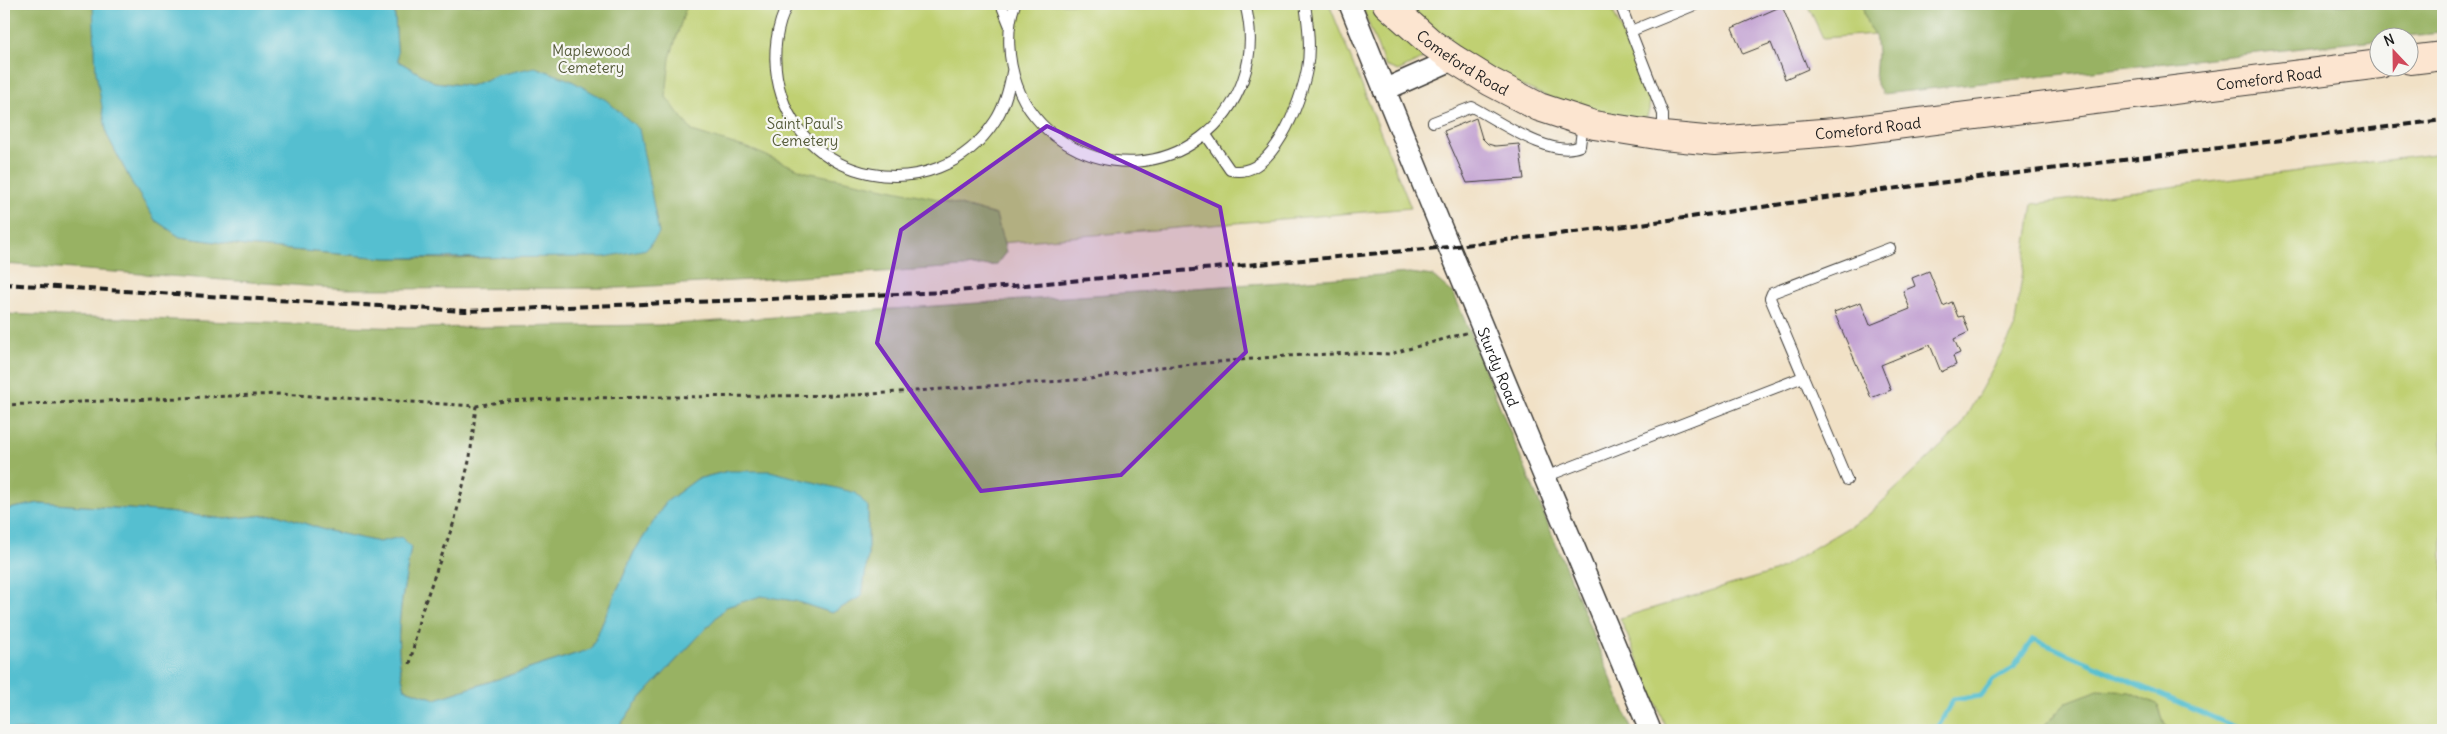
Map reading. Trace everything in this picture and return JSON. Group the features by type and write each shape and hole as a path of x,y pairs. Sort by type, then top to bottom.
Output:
{"street":[{"name":"Sturdy Road","path":"1350,4 1481,329 1650,730"},
{"name":"Comeford Road","path":"1387,4 1425,38 1454,59 1491,82 1539,107 1583,121 1663,136 1715,141 1848,131 2370,65"},
{"path":"2420,59 2443,56"},
{"path":"1384,90 1454,59"}],"lane":[{"path":"788,4 779,27 775,48 779,87 786,107 795,124 820,151 855,170 872,175 907,176 931,171 950,163 970,150 996,120 1007,97 1012,71 1009,24 1001,4"},
{"path":"1009,24 1015,4"},
{"path":"1012,71 1020,92 1041,124 1066,143 1090,155 1126,162 1166,156 1185,148 1206,135 1233,104 1244,81 1250,59 1251,36 1245,4"},
{"path":"1206,135 1230,170 1239,172 1252,170 1265,158 1283,134 1299,100 1307,68 1309,33 1305,4"},
{"path":"1620,4 1663,114 1663,136"},
{"path":"1631,31 1697,4"},
{"path":"1433,122 1472,107 1550,148 1572,150 1580,146 1583,121"},
{"path":"1847,480 1770,298 1772,294 1890,248"},
{"path":"1545,477 1803,377"}],"path":[{"path":"4,405 280,394 380,398 476,406 505,402 577,398 856,395 1090,379 1161,367 1286,356 1355,352 1390,354 1481,329"},
{"path":"410,664 420,616 455,519 470,457 476,406"}],"highlighted area":[{"path":"1047,126 1220,207 1246,352 1121,475 981,491 877,343 901,230"}],"green space":[{"name":"Maplewood Cemetery","path":"4,4 93,4 107,135 132,183 155,220 180,237 245,246 386,258 452,259 543,256 498,75 470,86 434,82 398,61 394,4 687,4 670,58 666,97 692,131 750,149 806,172 938,199 996,215 1006,252 996,265 619,288 347,289 4,264"},
{"name":"Saint Paul's Cemetery","path":"394,4 1329,4 1411,208 743,265"},
{"path":"1361,4 1373,4 1423,50 1426,57 1398,71 1385,66"},
{"path":"1404,4 1610,4 1649,96 1648,114 1642,123 1600,119 1484,70"},
{"path":"1807,4 1862,4 1867,23 1875,34 1823,38"},
{"path":"1862,4 2443,4 2443,33 2420,35 2420,28 2370,28 2370,41 1882,94 1875,80 1877,53 1875,34 1867,23"},
{"path":"2443,153 2443,730 2167,730 2158,705 2067,702 2040,730 1667,730 1620,618 1774,572 1867,516 1959,429 2014,330 2033,204"},
{"path":"1410,273 1433,276 1454,294 1632,730 617,730 635,704 726,607 761,595 795,601 832,613 862,596 868,555 868,507 728,471 697,479 666,502 634,552 591,649 436,699 405,689 401,671 399,653 400,618 411,547 401,538 379,542 324,530 278,514 225,519 158,511 39,503 4,510 4,314 406,328 661,325"},
{"path":"2098,690 2130,692 2158,705 2167,730 2040,730 2067,702"}],"water":[{"path":"93,4 394,4 398,61 434,82 470,86 498,75 535,67 570,80 606,100 639,129 659,233 647,249 605,257 386,258 245,246 180,237 155,220 132,183 107,135 96,73"},
{"path":"728,471 770,471 856,493 868,507 868,555 862,596 832,613 795,601 761,596 726,607 635,704 617,730 4,730 4,510 39,503 158,511 225,519 278,514 324,530 379,542 401,537 411,547 400,618 399,653 401,671 405,689 436,699 591,649 634,552 666,502 697,479"}],"building":[{"path":"1782,6 1808,69 1785,79 1771,43 1743,54 1732,28"},
{"path":"1476,118 1482,138 1488,144 1495,146 1519,144 1524,179 1467,183 1444,131"},
{"path":"1929,271 1943,306 1952,302 1958,317 1963,316 1969,332 1954,339 1960,353 1953,356 1956,365 1941,372 1930,345 1881,365 1891,390 1871,398 1834,312 1861,302 1870,325 1910,309 1903,291 1915,286 1912,278"}],"waterway":[{"path":"1919,730 1938,727 1953,700 1981,696 1992,681 2014,667 2033,639 2242,730"}],"railway":[{"path":"4,284 465,311 947,292 1448,247 1634,225 1882,190 2443,120"}]}
